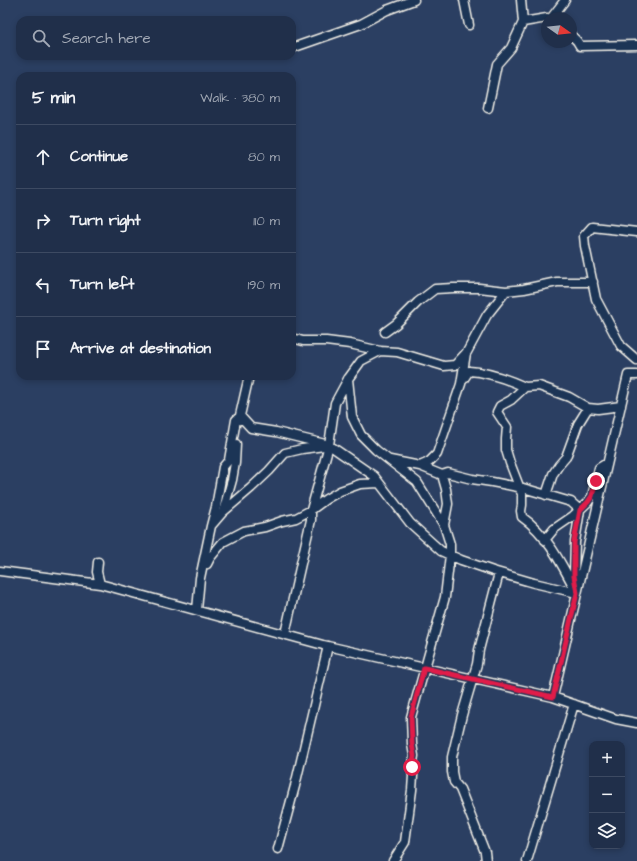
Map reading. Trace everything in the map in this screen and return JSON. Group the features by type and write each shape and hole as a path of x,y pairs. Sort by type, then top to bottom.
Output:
{"street":[{"path":"296,47 361,24 387,10 414,0"},
{"path":"464,0 468,25"},
{"path":"488,108 497,64 511,48 523,22 521,0"},
{"path":"555,12 565,0"},
{"path":"523,22 541,19"},
{"path":"577,41 580,46 637,45"},
{"path":"637,232 592,227 584,236 596,299 621,346 637,360"},
{"path":"385,332 396,324 418,302 435,289 479,288 506,291 524,289 556,282 593,282"},
{"path":"296,339 303,341 350,344 380,351 397,352 444,366 455,365 467,352 487,315 506,291"},
{"path":"284,634 311,520 312,510 329,445 335,403 348,379 361,361 380,351"},
{"path":"461,384 467,352"},
{"path":"420,466 429,462 437,454 461,384 469,371 485,373 506,379 525,387 539,386 569,397 588,408 598,409 621,406"},
{"path":"553,697 628,375 637,375"},
{"path":"348,379 352,417 361,435 376,450 417,482 444,524 450,544 445,597 411,717 414,756 412,767 413,776 404,842 392,861"},
{"path":"223,512 232,480 240,416 249,380"},
{"path":"525,387 511,400 500,406 497,412 507,427 506,450 522,494 522,517 539,531 556,555 577,593"},
{"path":"546,495 553,474 566,457 578,424 588,408"},
{"path":"240,416 251,428 276,432 329,445 374,476 410,523 441,551 498,573 577,593"},
{"path":"197,610 200,578 216,507 223,467 229,460 236,420 240,416"},
{"path":"211,526 223,512 269,471 285,453 329,445"},
{"path":"388,460 420,466 442,475 448,473 520,488 571,502 580,510"},
{"path":"545,540 554,529 580,510 588,502 592,496 599,468 607,463"},
{"path":"442,475 448,504 444,524"},
{"path":"200,578 210,558 223,542 244,531 265,527 296,518 312,510 326,499 340,491 360,484 379,483"},
{"path":"577,593 574,576 574,542 580,510"},
{"path":"98,562 97,572 100,584"},
{"path":"0,571 100,584 328,646 553,697 616,718 637,723"},
{"path":"486,861 485,852 460,789 454,782 452,757 462,715 477,664 498,573"},
{"path":"278,849 295,786 328,646"},
{"path":"526,861 574,704"}],"route":[{"path":"412,767 414,756 411,717 424,668 553,697 577,593 574,576 574,542 580,510 592,496 596,481"}]}
